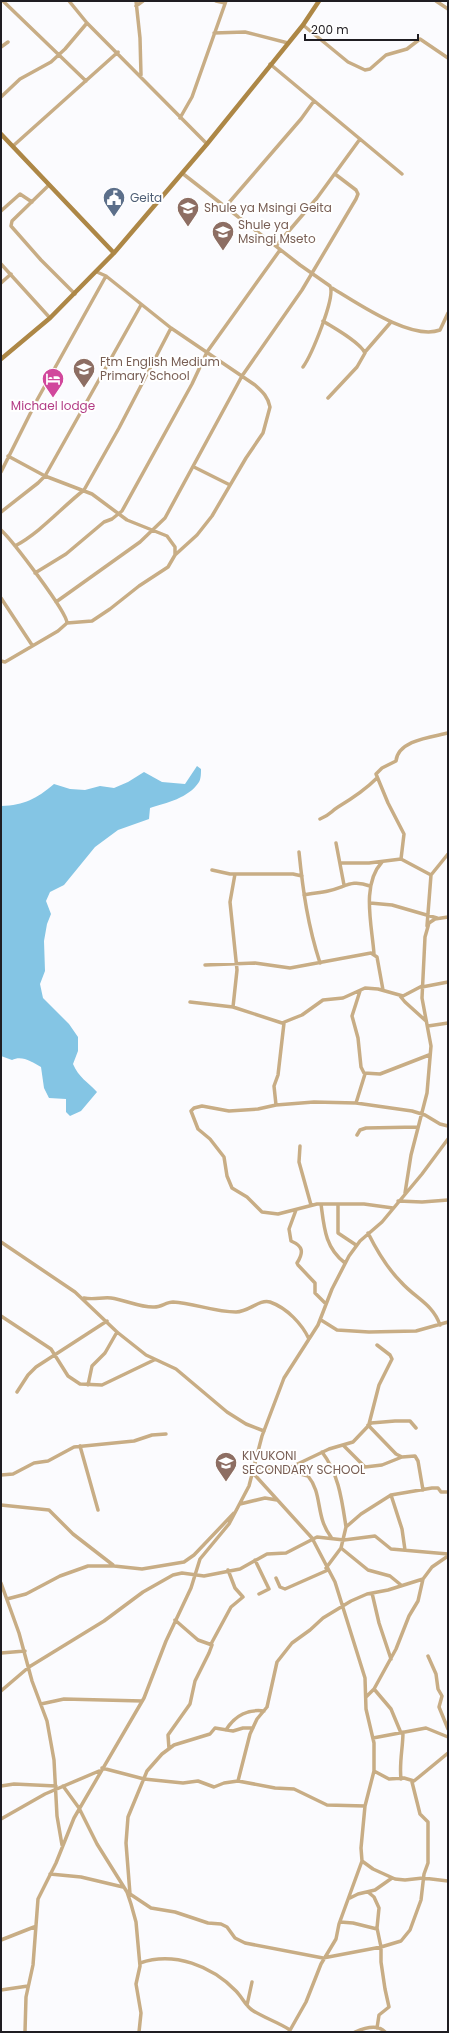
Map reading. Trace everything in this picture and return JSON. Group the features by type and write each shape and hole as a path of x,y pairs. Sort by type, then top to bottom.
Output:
{"street":[{"path":"3,1 58,56 86,81"},
{"path":"69,1 88,23 141,75 180,118 207,144"},
{"path":"136,1 140,38 141,75"},
{"path":"136,6 144,1"},
{"path":"180,118 192,97 225,2 216,1"},
{"path":"1,359 50,318 97,272 207,144 303,25 319,1"},
{"path":"436,1 448,9"},
{"path":"1,97 13,84 51,62 88,23"},
{"path":"303,25 348,62 365,70 370,69 386,55 407,49 420,39 448,58"},
{"path":"214,33 245,32 288,43"},
{"path":"1,47 8,42"},
{"path":"12,146 118,52"},
{"path":"270,64 314,101 331,113 402,174"},
{"path":"226,206 301,119 314,101"},
{"path":"1,134 114,252"},
{"path":"276,246 335,174 360,139"},
{"path":"182,173 226,206 280,250 332,288 372,313 391,322 418,330 434,332 442,327 448,313"},
{"path":"56,602 154,530 165,518 242,376 312,273 358,194 356,190 335,174"},
{"path":"49,185 12,220 12,227 75,294"},
{"path":"1,211 20,194 32,202"},
{"path":"35,573 66,554 104,522 119,515 126,507 162,441 207,352 280,250"},
{"path":"1,264 50,318"},
{"path":"1,661 5,662 58,631 67,623 94,620 140,586 164,571 172,562 175,555 197,535 212,516 263,433 270,407 265,394 242,376 171,328 106,276 97,272"},
{"path":"1,284 11,274"},
{"path":"1,472 8,456 106,276"},
{"path":"304,367 324,321 332,288"},
{"path":"1,512 45,476 141,305"},
{"path":"324,321 346,336 365,352"},
{"path":"328,398 357,367 365,352 391,322"},
{"path":"15,546 48,521 74,496 84,490 119,428 171,328"},
{"path":"8,456 45,476 84,490 97,497 119,515 138,525 167,536 172,542 175,555"},
{"path":"194,467 230,485"},
{"path":"1,530 15,546 56,602 66,617 67,623"},
{"path":"1,598 32,645"},
{"path":"401,860 404,834 376,773 396,761 397,755 404,747 423,739 448,733"},
{"path":"320,819 332,814 336,808 367,788 377,778"},
{"path":"336,843 344,885"},
{"path":"299,852 310,932 320,963"},
{"path":"405,1193 407,1172 427,1093 431,1043 426,1021 422,986 424,937 427,926 431,875 448,854"},
{"path":"341,863 401,860 431,875"},
{"path":"382,862 376,870 370,886 370,903 374,954 377,957 383,990"},
{"path":"212,870 223,874 293,874 302,876"},
{"path":"233,1007 237,982 230,902 235,874"},
{"path":"304,895 329,891 344,885 358,883 370,886"},
{"path":"370,903 392,905 438,918 448,917"},
{"path":"427,926 438,918"},
{"path":"205,965 255,963 290,968 345,957 374,954"},
{"path":"190,1002 233,1007 275,1022 284,1023 302,1015 323,1000 343,998 367,988 383,990 400,996 409,994 422,986 448,982"},
{"path":"356,1103 365,1074 361,1067 358,1038 352,1016 360,990"},
{"path":"400,996 404,1002 426,1021"},
{"path":"276,1105 274,1086 278,1075 284,1023"},
{"path":"428,1026 448,1023"},
{"path":"365,1074 375,1075 386,1073 429,1055"},
{"path":"393,1208 371,1204 322,1204 312,1205 278,1214 262,1212 247,1197 234,1190 228,1180 224,1157 210,1139 198,1129 191,1113 194,1108 202,1106 230,1111 314,1102 356,1103 383,1106 421,1114 440,1124 448,1126"},
{"path":"357,1135 360,1130 366,1128 418,1127"},
{"path":"25,2032 28,1986 33,1961 34,1927 38,1896 50,1874 79,1808 142,1701 175,1620 191,1588 202,1555 229,1524 250,1486 264,1431 286,1374 321,1320 326,1304 345,1263 356,1245 382,1222 422,1174 448,1139"},
{"path":"300,1146 299,1162 312,1205"},
{"path":"398,1201 422,1202 448,1200"},
{"path":"322,1204 327,1241 335,1254 345,1263"},
{"path":"338,1204 338,1233 356,1245"},
{"path":"296,1210 289,1234 291,1241 299,1244 301,1248 302,1254 297,1263 315,1283 315,1293 326,1304"},
{"path":"368,1233 377,1252 389,1268 402,1284 428,1304 440,1325"},
{"path":"1,1242 53,1276 82,1298 118,1332 154,1360 176,1369 227,1412 246,1424 264,1431"},
{"path":"82,1298 98,1300 113,1298 151,1307 175,1302 209,1310 228,1312 246,1311 260,1302 270,1302 278,1306 301,1325 309,1339"},
{"path":"1,1316 51,1349 70,1378 78,1383 88,1385 104,1385 154,1360"},
{"path":"321,1320 337,1330 359,1332 412,1331 448,1322"},
{"path":"17,1392 32,1372 107,1321"},
{"path":"88,1385 92,1366 105,1353 118,1332"},
{"path":"285,1470 322,1452 356,1440 369,1424 378,1385 392,1359 390,1355 377,1345"},
{"path":"369,1424 395,1421 410,1422 416,1428"},
{"path":"369,1424 393,1452 402,1457"},
{"path":"1,1475 17,1472 34,1463 48,1461 63,1452 80,1446 134,1442 152,1435 166,1434"},
{"path":"343,1445 365,1467 382,1465 402,1457 413,1455 417,1458 423,1490"},
{"path":"80,1446 98,1510"},
{"path":"276,1578 281,1588 289,1588 327,1569 341,1548 344,1540 346,1528 338,1484 329,1462 322,1452"},
{"path":"254,1467 285,1470 303,1474 311,1480 317,1492 321,1519 332,1537"},
{"path":"140,1963 167,1959 183,1960 194,1964 221,1978 236,1990 247,2005 290,2031 306,2002 323,1958 336,1939 340,1922 350,1898 352,1886 362,1861 361,1848 365,1806 374,1771 373,1738 367,1712 362,1670 336,1585 312,1538 253,1473"},
{"path":"346,1528 361,1514 391,1495 436,1488 441,1492 448,1492"},
{"path":"391,1495 402,1529 405,1550"},
{"path":"240,1504 265,1498 278,1501"},
{"path":"1,1506 49,1510 77,1537 114,1566"},
{"path":"7,1600 26,1594 83,1567 114,1566 149,1569 184,1562 194,1555 237,1509"},
{"path":"1,1685 2,1690 29,1667 98,1625 154,1585 178,1573 205,1576 228,1570 240,1569 269,1553 286,1553 312,1538 332,1537 344,1540 375,1536 391,1549 448,1555"},
{"path":"341,1548 368,1570 390,1576 401,1585"},
{"path":"366,1698 374,1689 391,1659 409,1616 418,1602 423,1579 432,1566 448,1555"},
{"path":"255,1560 269,1589 259,1594"},
{"path":"169,1749 168,1736 190,1704 195,1681 210,1653 211,1644 231,1607 243,1597 235,1588 228,1570"},
{"path":"238,1781 253,1728 257,1719 267,1707 272,1681 279,1659 294,1641 310,1630 326,1615 342,1608 351,1601 372,1593 388,1590 423,1579"},
{"path":"1,1584 50,1735 56,1787 57,1816 62,1847"},
{"path":"372,1593 379,1623 391,1659"},
{"path":"175,1620 198,1640 211,1644"},
{"path":"1,1653 24,1651"},
{"path":"428,1656 436,1674 437,1688 442,1696 439,1706 448,1729"},
{"path":"374,1689 390,1707 402,1733 403,1752 400,1768 401,1779"},
{"path":"41,1704 64,1700 142,1701"},
{"path":"226,1730 231,1722 247,1712 257,1710 264,1711"},
{"path":"139,2032 141,2013 136,1984 140,1963 136,1922 128,1893 126,1844 128,1817 147,1770 169,1749 177,1744 210,1734 215,1728 234,1731 242,1728 253,1728"},
{"path":"373,1738 426,1728 448,1737"},
{"path":"374,1771 388,1779 401,1779 412,1782 420,1778 448,1753"},
{"path":"1,1786 14,1784 56,1787 63,1786 101,1770 183,1783 198,1781 214,1787 223,1783 238,1781 275,1788 294,1789 328,1805 365,1806"},
{"path":"63,1786 79,1808 99,1849 128,1893 151,1908 175,1912 208,1923 221,1924 227,1928 235,1938 245,1943 323,1958 382,1947 401,1941 410,1930 421,1900 423,1878 428,1863 428,1826 427,1821 420,1814 412,1782"},
{"path":"1,1819 56,1787"},
{"path":"362,1861 373,1869 392,1878 405,1880 423,1878 448,1881"},
{"path":"50,1874 81,1877 124,1887"},
{"path":"350,1898 358,1894 377,1889 392,1878"},
{"path":"368,1892 374,1897 378,1904 377,1929 382,1947 382,1967 389,2007 379,2015 377,2028"},
{"path":"340,1922 353,1923 377,1929"},
{"path":"1,1940 34,1927"},
{"path":"247,2005 252,1982"},
{"path":"1,1990 28,1986"},
{"path":"355,2032 367,2027 377,2028 385,2032"}],"water":[{"path":"197,766 201,769 201,776 200,781 195,788 177,799 150,808 149,819 118,830 95,847 64,885 50,892 46,901 51,914 47,924 44,941 45,971 40,984 43,998 69,1024 78,1037 78,1051 73,1064 81,1076 97,1092 81,1111 70,1116 66,1112 66,1099 49,1098 44,1088 41,1067 31,1061 19,1058 12,1060 1,1056 1,806 24,803 42,794 54,784 70,789 85,790 100,786 114,788 128,782 144,772 162,782 185,784"}],"place":[{"name":"Geita","path":"114,218"},
{"name":"Shule ya Msingi Geita","path":"188,228"},
{"name":"Shule ya Msingi Mseto","path":"223,252"},
{"name":"Ftm English Medium Primary School","path":"84,388"},
{"name":"Michael lodge","path":"53,398"},
{"name":"KIVUKONI SECONDARY SCHOOL","path":"226,1482"}]}
